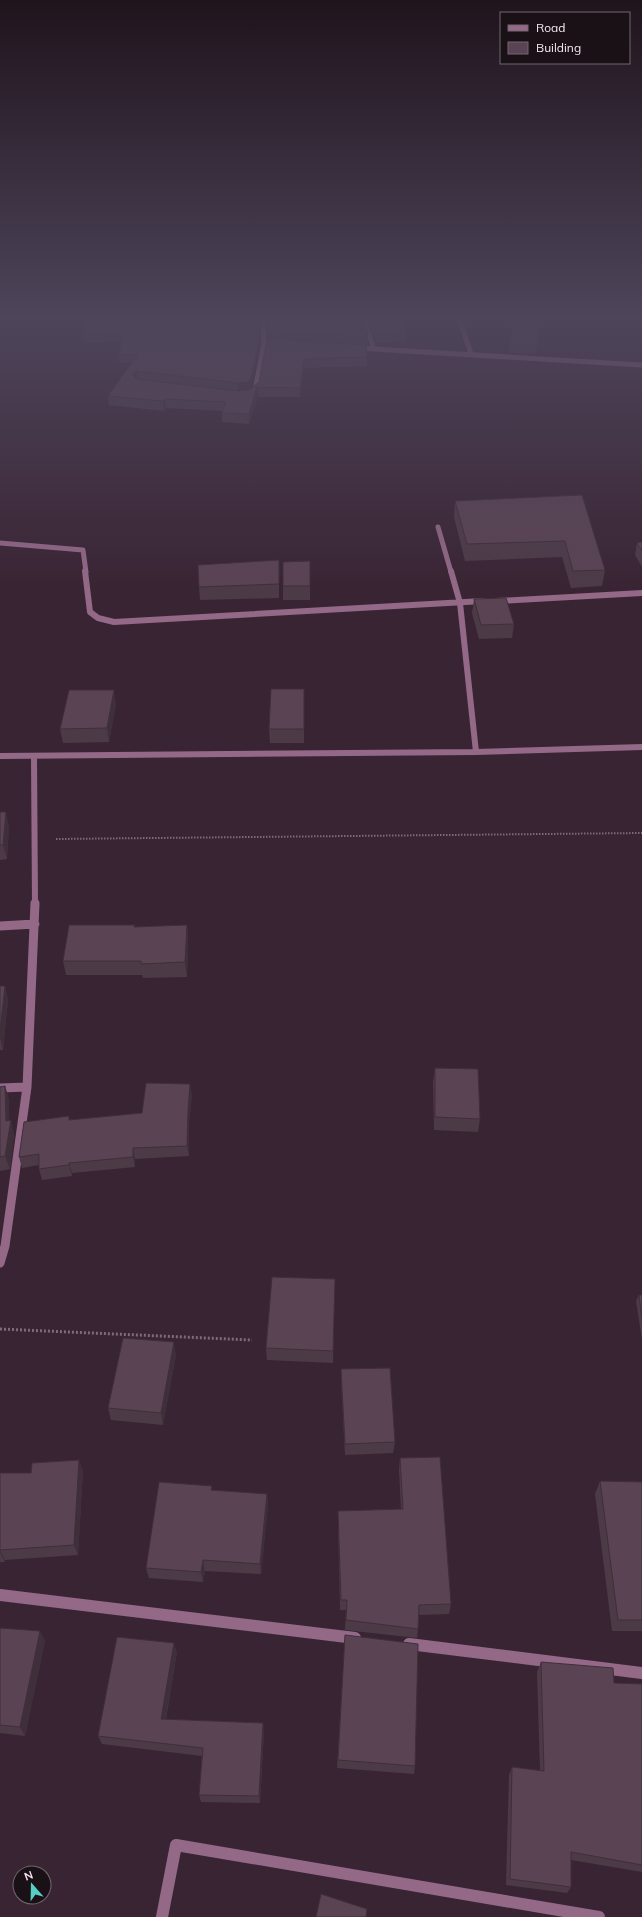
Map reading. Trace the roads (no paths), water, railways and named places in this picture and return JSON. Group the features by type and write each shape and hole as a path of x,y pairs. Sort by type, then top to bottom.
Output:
{"street":[{"path":"438,527 460,603 476,752"},
{"path":"0,543 83,550 90,612 94,617 101,620 114,622 642,593"},
{"path":"0,756 476,752 642,747"},
{"path":"0,1263 28,1087 35,924 34,756"},
{"path":"0,926 35,924"},
{"path":"0,1088 28,1087"},
{"path":"0,1595 365,1639"},
{"path":"397,1643 642,1673"},
{"path":"162,1917 176,1845 599,1917"}]}
